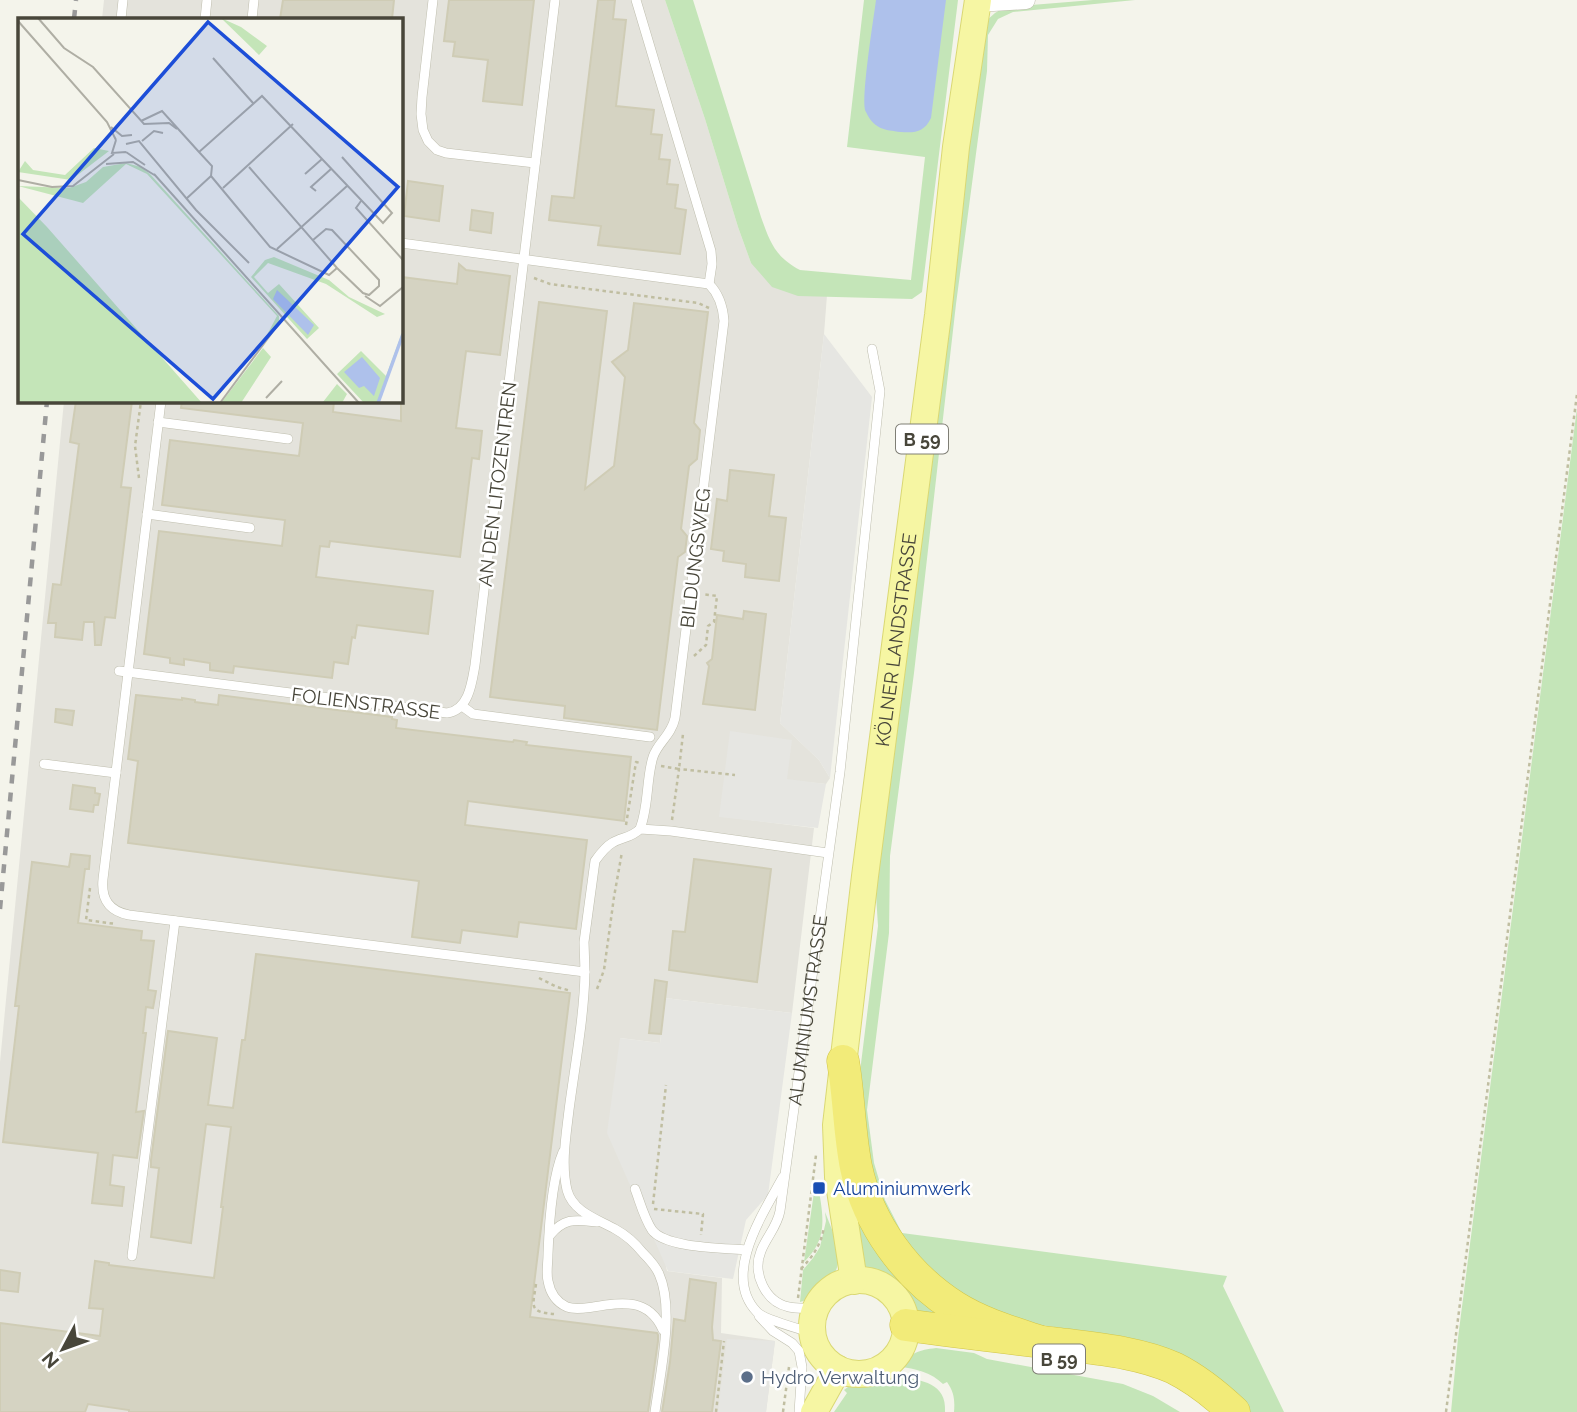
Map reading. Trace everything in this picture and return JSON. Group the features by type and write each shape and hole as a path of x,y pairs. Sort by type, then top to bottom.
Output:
{"highway":[{"path":"843,1060 859,1182 871,1213 888,1242 919,1279 956,1307 996,1326 1044,1343"},
{"path":"905,1333 1044,1343 1111,1351 1160,1363 1189,1377 1234,1412"},
{"name":"B 59","path":"905,1333 1109,1367 1164,1386 1203,1412"}],"main road":[{"name":"KÖLNER LANDSTRASSE","path":"854,1281 836,1156 835,1125 938,315 956,147 978,2"},
{"path":"854,1281 876,1284 889,1292 899,1303 905,1317 905,1333 895,1358 880,1369 859,1374 838,1369 821,1354 815,1320 823,1298 832,1289 854,1281"},
{"path":"814,1412 838,1369"}],"street":[{"path":"978,2 1026,0"}],"lane":[{"path":"121,18 123,0"},
{"path":"205,18 207,0"},
{"path":"252,18 254,0"},
{"path":"433,0 421,106 423,130 428,141 437,150 446,153 535,163"},
{"name":"AN DEN LITOZENTREN","path":"462,706 468,694 475,664 555,0"},
{"path":"402,243 709,284 711,251 636,0"},
{"name":"BILDUNGSWEG","path":"640,829 654,754 673,725 690,593 723,321 719,298 709,284"},
{"name":"ALUMINIUMSTRASSE","path":"815,1320 778,1303 767,1293 759,1274 758,1263 778,1221 787,1169 840,772 880,391 872,349"},
{"path":"161,402 124,672 116,773 102,887 105,900 113,909 126,915 585,972"},
{"path":"158,422 288,439"},
{"path":"147,514 250,528"},
{"name":"FOLIENSTRASSE","path":"124,672 444,713 455,712 462,706 473,714 650,737"},
{"path":"44,764 116,773"},
{"path":"654,1412 667,1304 660,1275 629,1237 599,1222 572,1201 565,1178 564,1147 584,999 584,942 596,861 602,851 613,842 634,835 640,829 828,853"},
{"path":"132,1256 175,921"},
{"path":"564,1147 558,1164 549,1237 547,1279 552,1292 567,1307 581,1309 618,1303 640,1305 651,1311 665,1333"},
{"name":"ALUMINIUMSTRASSE","path":"758,1314 749,1300 744,1283 746,1250 787,1169"},
{"path":"635,1189 650,1227 659,1237 674,1243 746,1250"},
{"path":"549,1237 564,1222 599,1222"},
{"path":"758,1314 815,1320"},
{"path":"758,1314 773,1331 792,1343 801,1357 799,1412"}],"path":[{"path":"523,275 550,284 698,303 711,312"},
{"path":"1446,1412 1577,394"},
{"path":"690,593 717,596 714,622 708,625 705,647 692,657 691,661"},
{"path":"671,831 683,727"},
{"path":"596,993 604,970 636,762 735,775"},
{"path":"91,880 86,920 124,925"},
{"path":"533,976 555,986 570,989 573,996"},
{"path":"666,1085 652,1208 703,1214 699,1245"},
{"path":"813,1177 819,1176"},
{"path":"801,1269 813,1257 823,1235 825,1221"},
{"path":"537,1276 535,1309 541,1313 562,1315"},
{"path":"716,1412 724,1341"}],"shaded area":[{"path":"104,0 665,0 751,263 827,295 780,723 819,760 830,778 826,784 787,780 719,816 814,828 792,1013 665,998 660,1043 620,1038 667,1271 722,1278 721,1333 775,1341 766,1412 0,1412 0,1062 64,402 402,402 402,18 102,18"},
{"path":"824,334 872,397 830,778 819,760 780,723"},
{"path":"730,731 792,740 787,779 826,784 818,828 719,817"},
{"path":"665,998 792,1013 768,1195 746,1220 733,1279 668,1271 607,1133 620,1038 660,1043"},
{"name":"Hydro Verwaltung","path":"727,1339 775,1341 766,1412 718,1412"}],"green space":[{"path":"665,0 693,0 761,217 779,254 800,270 911,280 925,157 847,147 864,0 958,0 922,292 912,299 798,296 772,287 751,263"},
{"path":"1093,0 1135,0 1013,12 998,19 988,35 987,71 956,304 914,673 890,856 889,933 867,1110 874,1163 885,1200 902,1233 1227,1276 1223,1286 1284,1412 1247,1412 1141,1342 1126,1337 1019,1322 938,1284 873,1197 857,1096 878,926 875,879 969,136 986,21 1005,7"},
{"path":"1577,408 1577,1412 1451,1412 1458,1338"},
{"path":"854,1180 967,1319 913,1311 895,1284 872,1273 866,1267 858,1239"},
{"path":"815,1185 818,1185 821,1207 821,1235 804,1262"},
{"path":"825,1212 838,1252 836,1270 818,1293 800,1302 803,1270 820,1247 826,1221"},
{"path":"936,1348 974,1353 987,1359 1123,1384 1153,1396 1180,1412 954,1412 953,1396 947,1382 943,1384 923,1372 899,1367 915,1353"},
{"path":"898,1377 924,1382 937,1389 945,1402 945,1412 834,1412 847,1393 844,1390 850,1386 870,1379"}],"water":[{"path":"876,0 946,0 931,118 919,131 885,129 872,122 866,112 866,77"}],"building":[{"path":"283,0 394,0 392,18 280,18"},
{"path":"449,0 534,0 522,105 483,101 488,60 453,56 455,42 444,41"},
{"path":"598,0 615,0 613,19 626,20 616,106 654,110 651,134 662,135 659,159 670,160 667,184 678,185 675,208 686,210 680,254 598,245 601,226 549,220 552,196 574,198"},
{"path":"408,181 443,186 439,221 404,216"},
{"path":"472,210 493,213 491,233 470,230"},
{"path":"459,264 466,270 510,276 500,355 466,351 456,428 482,431 479,459 472,458 460,557 330,541 329,547 320,546 316,577 433,591 428,634 357,625 355,638 352,637 348,664 334,662 332,678 234,666 233,673 210,670 210,663 184,659 184,665 170,663 170,658 144,654 159,531 282,546 285,520 162,505 170,440 299,456 303,423 181,408 182,402 334,402 333,412 401,421 402,277 457,284"},
{"path":"539,302 607,311 585,489 614,466 625,377 612,362 628,350 634,303 708,312 694,423 700,430 697,459 689,466 681,529 687,536 685,552 678,557 657,730 564,718 565,706 490,697"},
{"path":"76,402 132,402 121,487 131,488 115,618 105,617 101,645 95,645 94,622 84,622 82,640 55,637 56,623 48,623 53,584 61,585 79,444 70,442"},
{"path":"730,470 774,475 769,516 786,518 779,581 745,577 746,564 723,561 724,551 711,549 717,499 727,501"},
{"path":"744,611 766,614 755,710 703,704 709,666 707,663 712,659 717,615 743,619"},
{"path":"136,695 182,698 218,705 219,695 392,717 397,720 396,728 514,740 527,742 526,745 631,757 624,821 468,801 465,825 587,840 576,929 519,922 517,937 462,930 460,943 412,937 419,881 128,843 138,761 128,759"},
{"path":"56,709 74,711 72,725 55,722"},
{"path":"73,785 95,788 95,793 100,794 98,805 94,805 93,812 70,809"},
{"path":"71,854 90,856 89,869 85,869 78,923 142,931 141,940 154,941 148,990 156,991 153,1008 146,1007 143,1033 146,1033 136,1112 144,1111 137,1158 113,1155 110,1185 124,1187 122,1206 92,1203 98,1153 3,1142 32,862 69,867"},
{"path":"694,859 771,869 757,982 669,970 673,931 685,932"},
{"path":"256,954 570,993 530,1317 657,1333 648,1412 129,1412 88,1404 85,1412 0,1412 0,1323 100,1336 103,1309 89,1308 95,1261 214,1278 231,1127 206,1124 191,1243 151,1237 159,1168 151,1167 151,1160 168,1031 217,1038 208,1105 233,1108"},
{"path":"655,980 667,982 661,1034 649,1033"},
{"path":"0,1270 20,1273 18,1292 0,1290"},
{"path":"690,1279 716,1283 713,1340 721,1341 712,1412 662,1412 674,1319 685,1321"}],"railway":[{"path":"74,18 76,0"},
{"path":"0,909 47,402"}],"place":[{"name":"Aluminiumwerk","path":"819,1188"},
{"name":"Hydro Verwaltung","path":"747,1377"}]}
